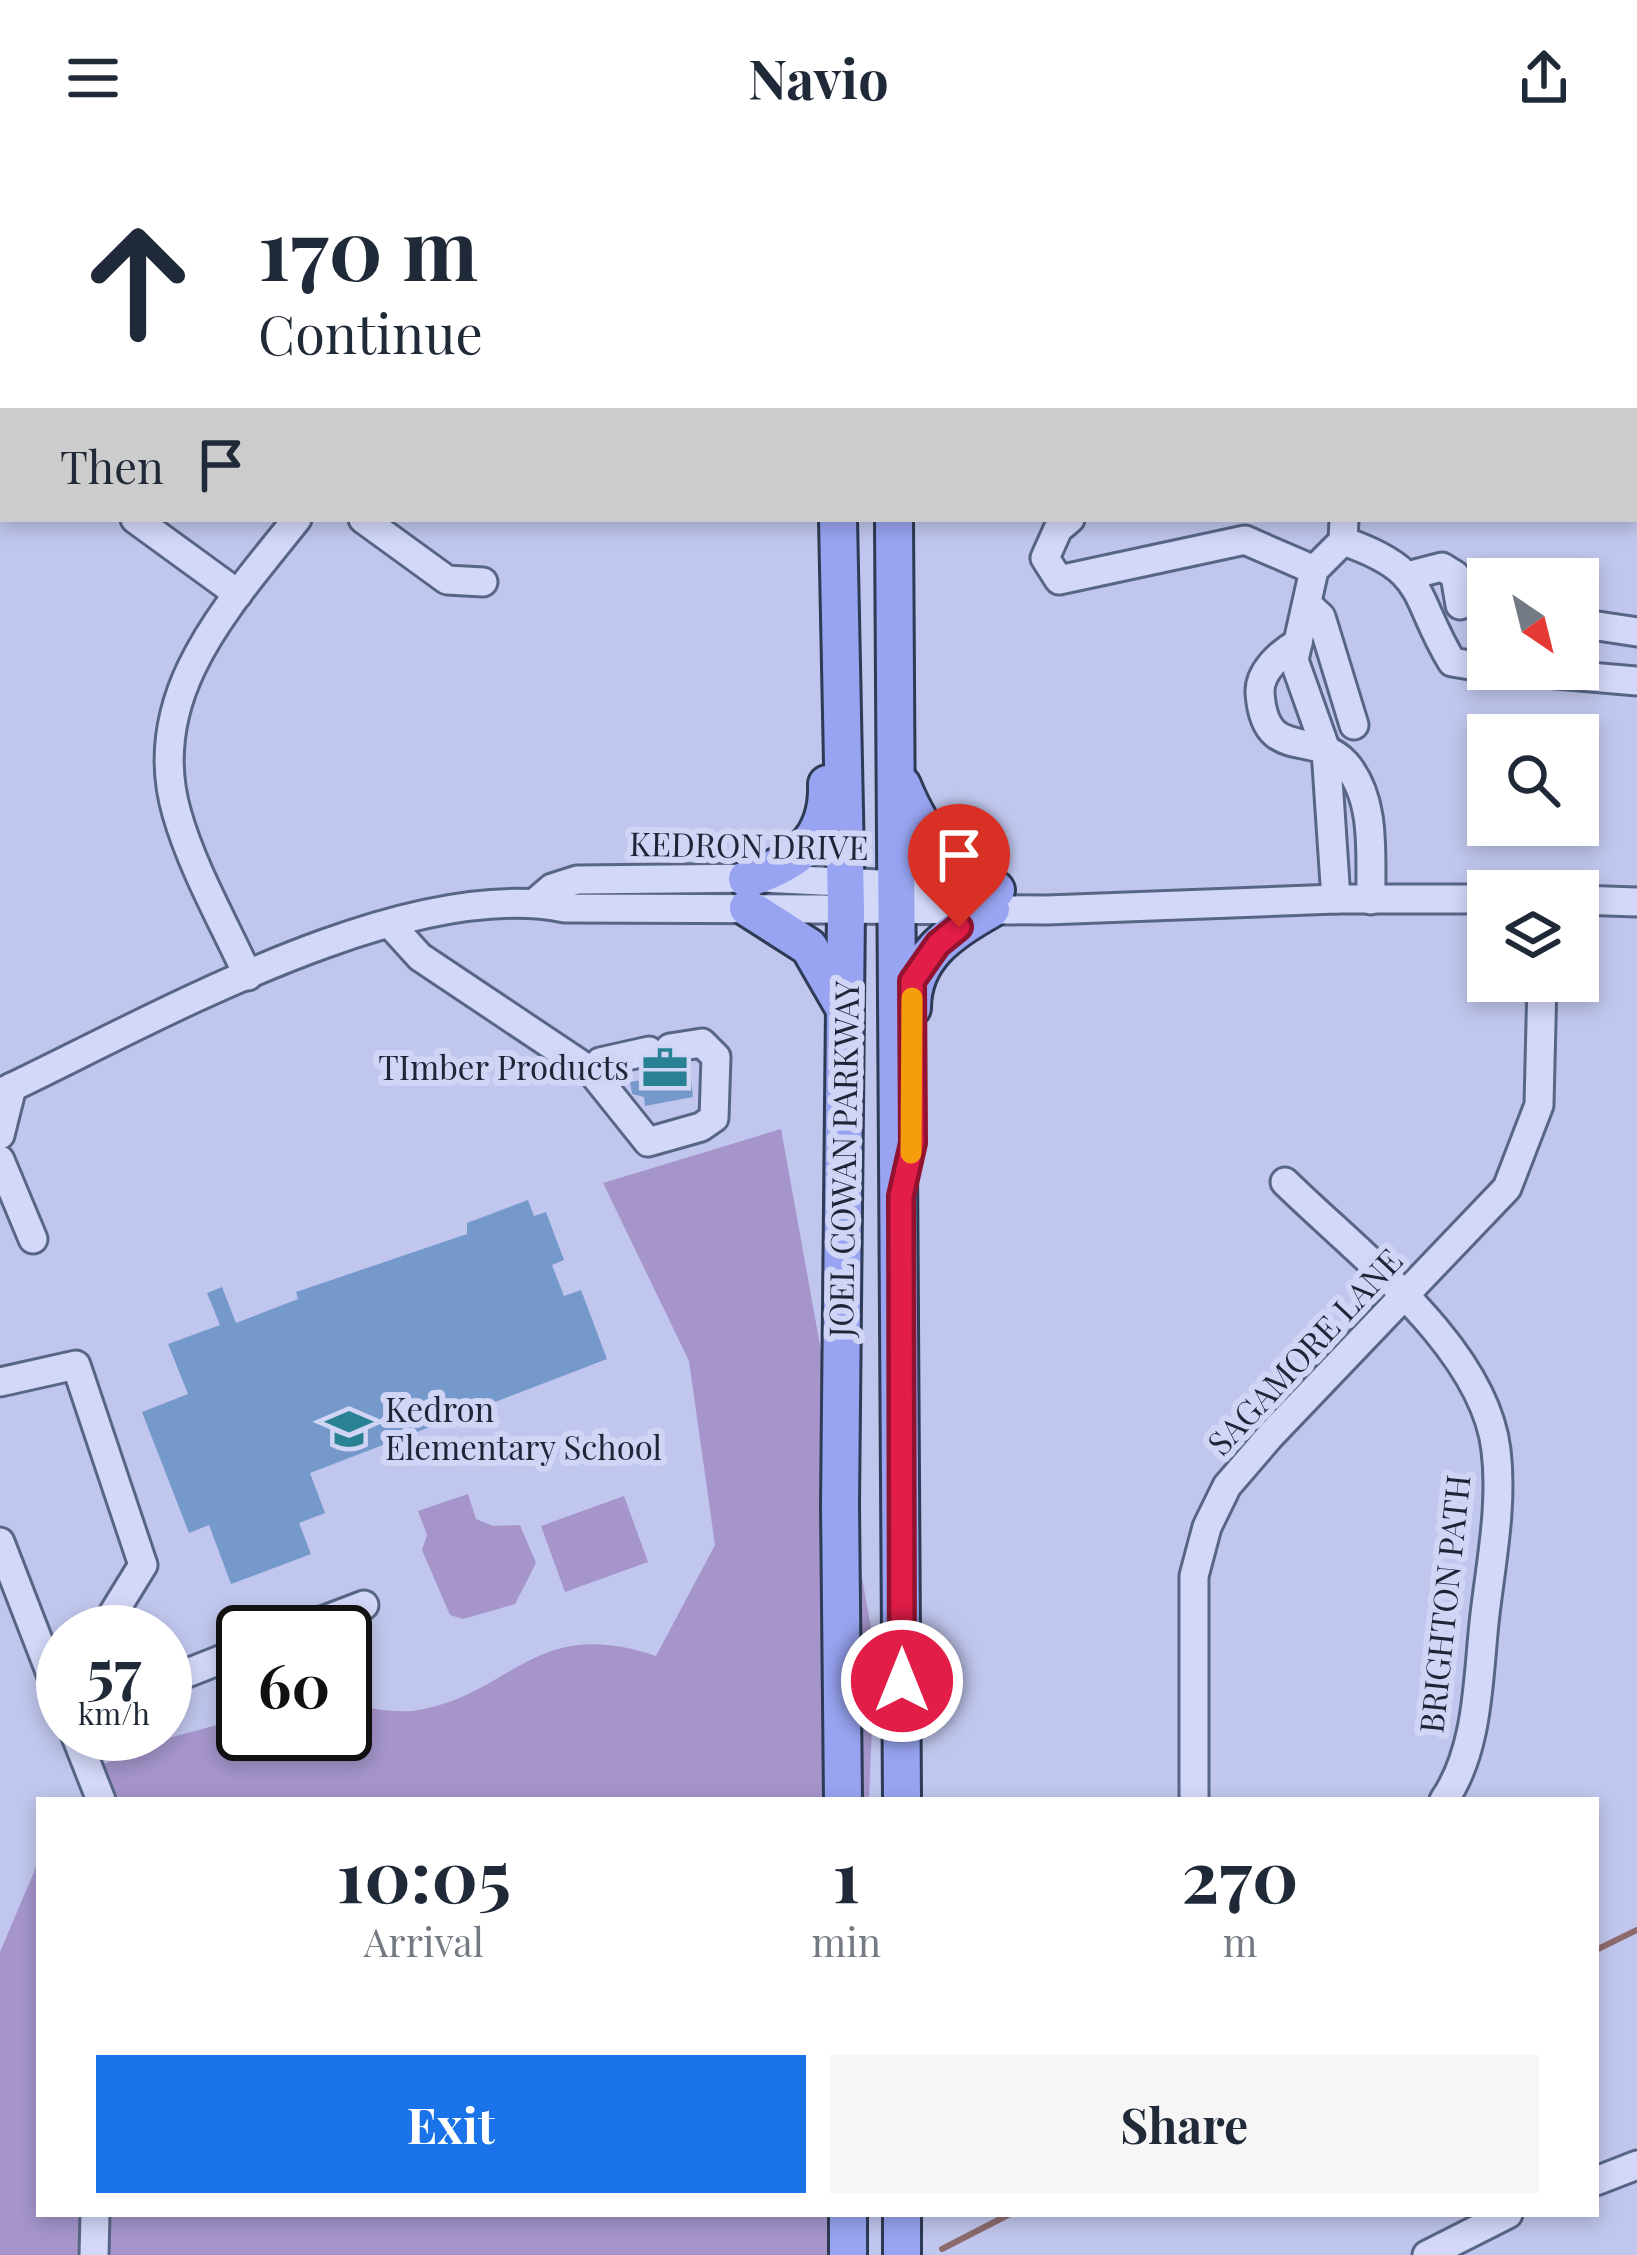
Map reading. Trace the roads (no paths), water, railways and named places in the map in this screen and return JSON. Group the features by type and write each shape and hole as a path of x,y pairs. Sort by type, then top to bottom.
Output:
{"main road":[{"name":"JOEL COWAN PARKWAY","path":"843,1797 845,1010 896,770 894,522"},
{"name":"JOEL COWAN PARKWAY","path":"840,534 901,1196 902,1797"},
{"path":"840,534 825,602 827,805 818,835 798,858 748,894 809,947 845,1010"},
{"path":"896,770 919,827 939,853 993,899 938,944 912,981 913,1143 901,1196"},
{"path":"872,896 882,954 886,1180 901,1235"},
{"path":"848,2217 848,2255"},
{"path":"902,2217 902,2255"}],"street":[{"path":"139,522 238,594"},
{"path":"248,976 181,829 170,774 171,724 180,688 208,635 295,522"},
{"path":"367,522 447,580 483,582"},
{"path":"1066,522 1058,529 1045,558 1059,580 1245,540 1314,570"},
{"path":"1336,899 1326,750 1294,660 1314,570 1343,530 1412,580 1452,662 1467,664"},
{"path":"1412,580 1442,567 1455,575 1467,595"},
{"path":"1307,604 1321,617 1354,725"},
{"path":"1599,626 1637,632"},
{"path":"1298,644 1274,661 1260,684 1262,718 1280,739 1326,750 1344,763 1366,806 1371,900"},
{"path":"1599,678 1637,681"},
{"name":"KEDRON DRIVE","path":"6,1090 314,946 431,915 538,900 565,908 748,894 1251,902 1467,899"},
{"path":"1599,901 1637,902"},
{"path":"431,915 440,952 435,968"},
{"path":"390,924 435,968 592,1072 648,1142 701,1127 714,1118 716,1057 702,1042 600,1062 592,1072"},
{"name":"SAGAMORE LANE","path":"1193,1797 1194,1576 1207,1527 1241,1469 1507,1188 1539,1106 1541,1002"},
{"path":"0,1135 6,1090"},
{"path":"0,1160 33,1239"},
{"name":"BRIGHTON PATH","path":"1285,1182 1431,1323 1472,1376 1496,1451 1493,1540 1471,1736 1445,1797"},
{"path":"0,1382 76,1365 143,1565 117,1605"},
{"path":"0,1542 36,1613"},
{"path":"86,1761 100,1797"},
{"path":"1599,2180 1637,2165"},
{"path":"94,2217 94,2255"},
{"path":"1427,2255 1502,2217"}],"waterway":[{"path":"1599,1949 1637,1930"},
{"path":"942,2249 1004,2217"}],"place":[{"name":"TImber Products","path":"665,1068"},
{"name":"Kedron Elementary School","path":"349,1429"}]}
